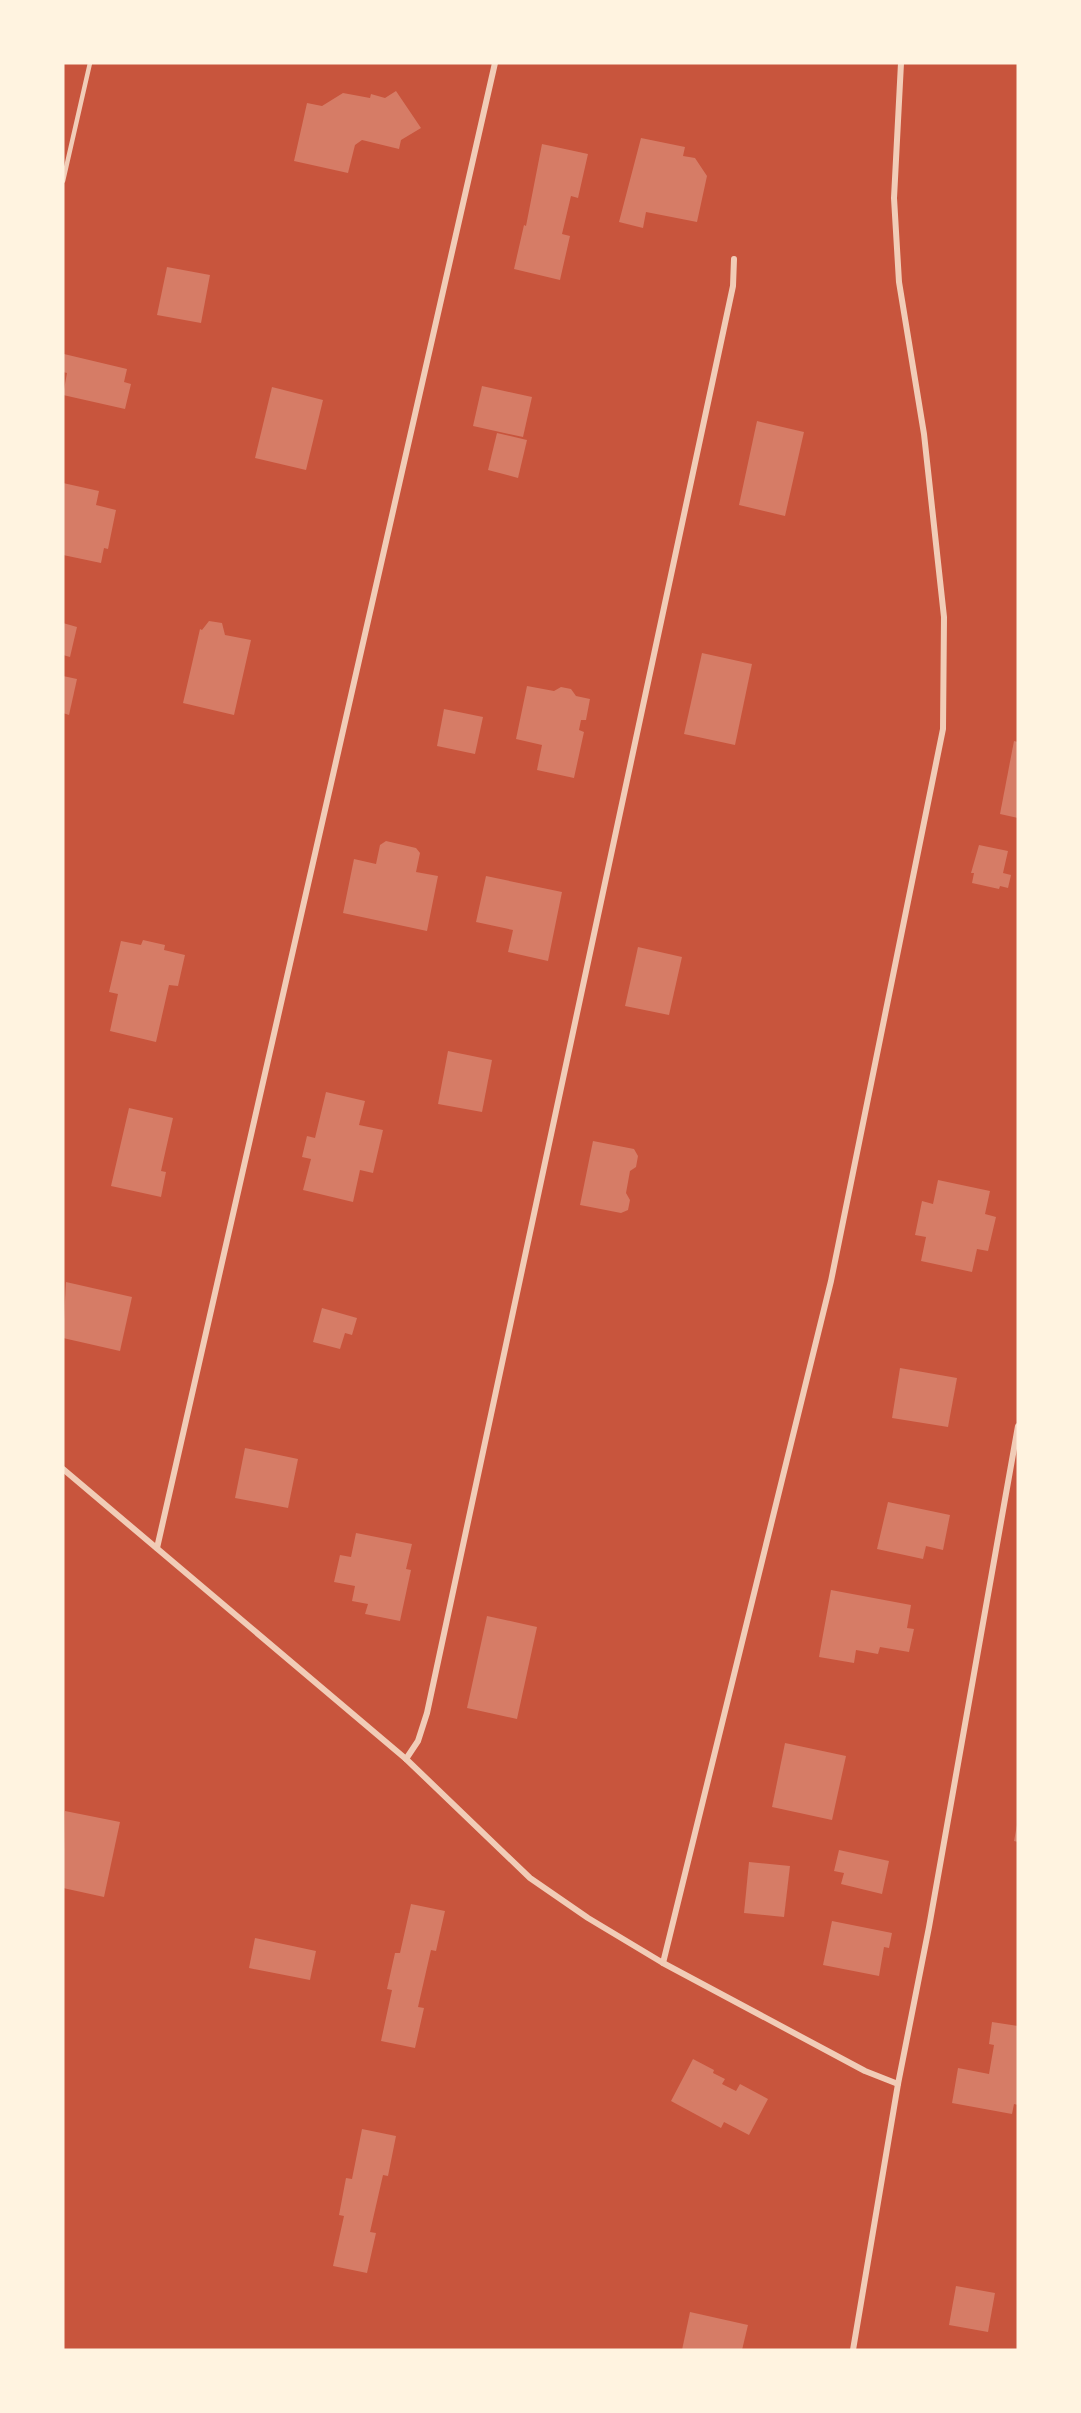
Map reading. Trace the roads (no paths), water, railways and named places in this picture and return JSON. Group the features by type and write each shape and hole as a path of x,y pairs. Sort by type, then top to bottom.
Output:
{"street":[{"path":"157,1548 495,63"},
{"path":"663,1963 831,1281 943,729 944,616 924,434 899,282 894,198 901,63"},
{"path":"406,1759 418,1741 430,1701 733,286 734,259"},
{"path":"853,2350 898,2084 929,1927 1018,1426"},
{"path":"63,1469 406,1759 530,1878 588,1918 663,1963 865,2071 898,2084"}],"lane":[{"path":"63,181 90,63"}]}
